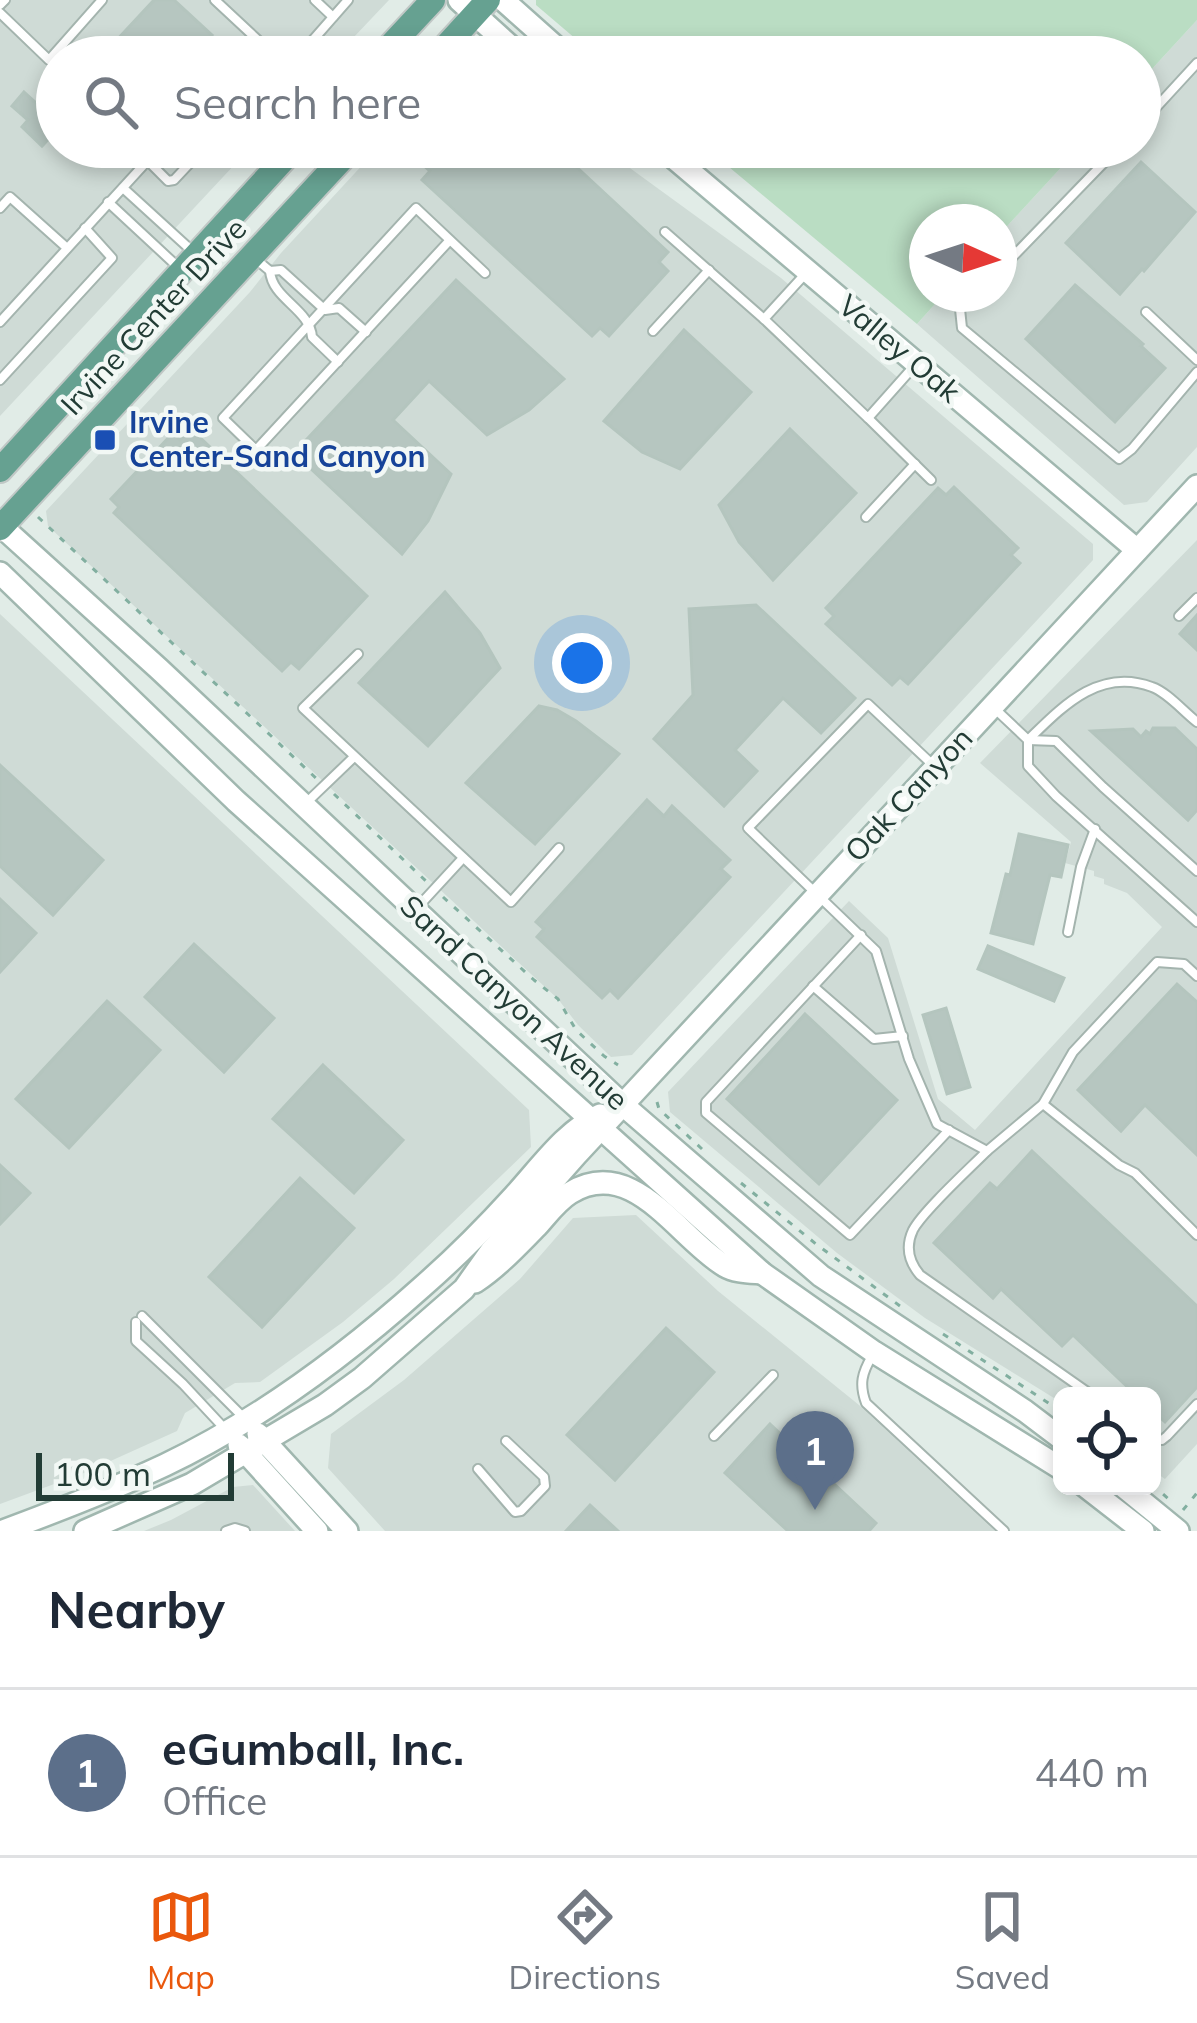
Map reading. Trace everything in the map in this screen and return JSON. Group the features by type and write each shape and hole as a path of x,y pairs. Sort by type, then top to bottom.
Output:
{"main road":[{"path":"400,36 433,0"},
{"path":"503,0 543,36"},
{"path":"451,36 474,5 503,36"},
{"name":"Irvine Center Drive","path":"0,470 276,168"},
{"name":"Irvine Center Drive","path":"0,526 261,264 336,168"},
{"name":"Valley Oak","path":"686,168 1137,550"},
{"name":"Oak Canyon","path":"623,1105 1197,486"},
{"name":"Sand Canyon Avenue","path":"0,526 623,1105 820,1276 1053,1432"},
{"name":"Sand Canyon Avenue","path":"0,572 236,801 762,1273 874,1352 1053,1463"},
{"path":"3,1531 166,1464 236,1426 358,1344 595,1125 623,1105"},
{"path":"464,1289 595,1125"},
{"path":"86,1531 160,1500 325,1405 464,1289 497,1268 565,1196 586,1185 615,1183 643,1196 729,1269 762,1273"},
{"path":"236,1426 347,1531"},
{"path":"255,1447 317,1531"},
{"path":"1097,1495 1143,1531"},
{"path":"1138,1495 1180,1521"}],"lane":[{"path":"70,36 102,0"},
{"path":"215,0 254,36"},
{"path":"315,0 333,17"},
{"path":"316,36 348,0"},
{"path":"2,6 36,45"},
{"path":"1161,102 1197,63"},
{"path":"0,322 140,168"},
{"path":"155,168 168,181 185,168"},
{"path":"1017,253 1099,168"},
{"path":"122,188 190,263"},
{"path":"0,208 10,197 68,248"},
{"path":"108,202 190,263"},
{"path":"450,240 256,450 223,418 416,208 450,240 485,273"},
{"path":"0,380 112,258 85,228"},
{"path":"665,232 931,479"},
{"path":"261,264 280,270 325,310 339,308 366,332"},
{"path":"261,264 271,282 311,324 312,337 338,362"},
{"path":"653,331 709,270"},
{"path":"764,320 808,271"},
{"path":"960,312 962,328 1119,458 1197,372"},
{"path":"1146,312 1197,360"},
{"path":"868,418 916,364"},
{"path":"866,517 915,464"},
{"path":"1179,616 1197,598"},
{"path":"358,654 303,708 511,902 559,848"},
{"path":"1196,920 1028,766 1028,740 1071,701 1096,686 1118,683 1155,687 1197,722"},
{"path":"935,767 868,704 748,828 876,951 909,1059 937,1124 987,1151"},
{"path":"992,706 1028,740 1056,741 1197,871"},
{"path":"304,805 354,757"},
{"path":"1068,932 1081,867 1095,829"},
{"path":"415,910 463,857"},
{"path":"861,935 706,1102 706,1113 850,1234 949,1130"},
{"path":"1080,1387 920,1275 910,1263 909,1243 918,1223 987,1151 1043,1104 1073,1052 1156,962 1184,964 1197,976"},
{"path":"813,986 874,1039 903,1036"},
{"path":"1043,1104 1119,1165 1136,1173 1197,1235"},
{"path":"139,1319 236,1426 136,1341 139,1319"},
{"path":"874,1352 862,1372 860,1388 866,1403 1004,1531"},
{"path":"713,1436 773,1375"},
{"path":"1161,1440 1197,1404"},
{"path":"478,1469 515,1512 521,1511 546,1482 506,1441"},
{"path":"226,1531 245,1531"}],"path":[{"path":"656,1102 701,1148"},
{"path":"732,1175 901,1307"},
{"path":"938,1331 1053,1406"},
{"path":"1180,1521 1197,1493"}],"shaded area":[{"path":"0,0 389,0 355,36 36,36 36,168 231,168 0,416"},
{"path":"1197,20 1197,447 1147,502 1124,505 917,324 928,312 1017,312 1017,215 1061,168 1161,168 1161,59"},
{"path":"360,168 630,168 781,278 1093,544 1093,560 632,1055 611,1057 558,999 48,526 46,511"},
{"path":"1197,540 1197,1444 1165,1479 1161,1476 1161,1387 1053,1387 1053,1397 925,1318 837,1253 670,1112 668,1092 849,901 888,938 938,1099 975,1130 1162,927 1127,893 1104,884 1094,871 1065,863 1071,842 980,763"},
{"path":"0,614 529,1110 531,1147 394,1279 260,1382 235,1383 185,1413 177,1431 0,1504"},
{"path":"636,1215 718,1291 859,1405 995,1531 385,1531 328,1468 331,1434 404,1380 520,1279 573,1218"},
{"path":"253,1485 295,1531 144,1531 233,1487"}],"green space":[{"path":"536,0 1197,0 1197,20 1161,59 1161,36 572,36"},
{"path":"730,168 1061,168 1017,215 1017,204 909,204 909,312 928,312 917,324"}],"building":[{"path":"154,0 174,0 212,35 211,36 121,36"},
{"path":"24,92 36,103 36,140 22,127 28,120 12,106"},
{"path":"427,168 577,168 668,252 659,262 668,271 609,336 600,328 592,336 422,180 430,171"},
{"path":"1135,168 1147,168 1195,212 1120,294 1066,243"},
{"path":"456,280 564,379 529,410 487,435 429,381 393,420 451,474 428,521 402,554 294,453"},
{"path":"1075,285 1165,368 1115,422 1026,339"},
{"path":"684,330 751,392 680,469 642,452 604,421"},
{"path":"191,429 367,596 299,669 291,662 282,671 114,513 119,507 111,499 173,433 180,440"},
{"path":"790,429 856,493 773,580 739,542 719,505"},
{"path":"954,487 1018,548 1011,555 1020,563 908,684 900,677 892,685 826,624 834,616 826,608 938,488 946,495"},
{"path":"445,592 480,633 500,668 428,746 359,683"},
{"path":"756,605 855,698 821,733 783,698 735,750 757,771 724,806 654,739 693,695 689,609"},
{"path":"1197,615 1197,650 1180,634"},
{"path":"539,706 576,721 619,754 535,844 466,783"},
{"path":"1153,728 1175,728 1197,749 1197,810 1188,820 1091,731 1133,729 1141,737"},
{"path":"0,765 103,860 53,915 0,866"},
{"path":"647,800 664,816 672,806 730,860 721,869 730,877 618,998 610,990 602,998 537,937 544,929 536,922"},
{"path":"1019,834 1068,845 1061,877 1050,875 1033,944 991,933"},
{"path":"0,899 36,933 0,972"},
{"path":"194,944 274,1018 224,1072 145,997"},
{"path":"988,946 1064,978 1054,1001 978,969"},
{"path":"1177,984 1197,1002 1197,1155 1145,1105 1121,1131 1078,1090"},
{"path":"107,1001 160,1050 69,1148 16,1099"},
{"path":"946,1008 970,1087 947,1094 923,1015"},
{"path":"805,1014 897,1100 819,1184 727,1099"},
{"path":"323,1065 403,1140 354,1193 273,1119"},
{"path":"1032,1151 1197,1306 1197,1387 1165,1422 1161,1387 1128,1387 1073,1335 1062,1346 1001,1289 993,1298 934,1243 990,1183 997,1189"},
{"path":"0,1165 30,1193 0,1224"},
{"path":"300,1178 354,1228 262,1327 209,1277"},
{"path":"666,1328 714,1372 615,1480 567,1435"},
{"path":"770,1424 876,1523 869,1531 788,1531 725,1473"},
{"path":"590,1505 618,1531 566,1531"}],"place":[{"name":"Irvine Center-Sand Canyon","path":"105,440"},
{"name":"eGumball, Inc.","path":"815,1510"}]}
